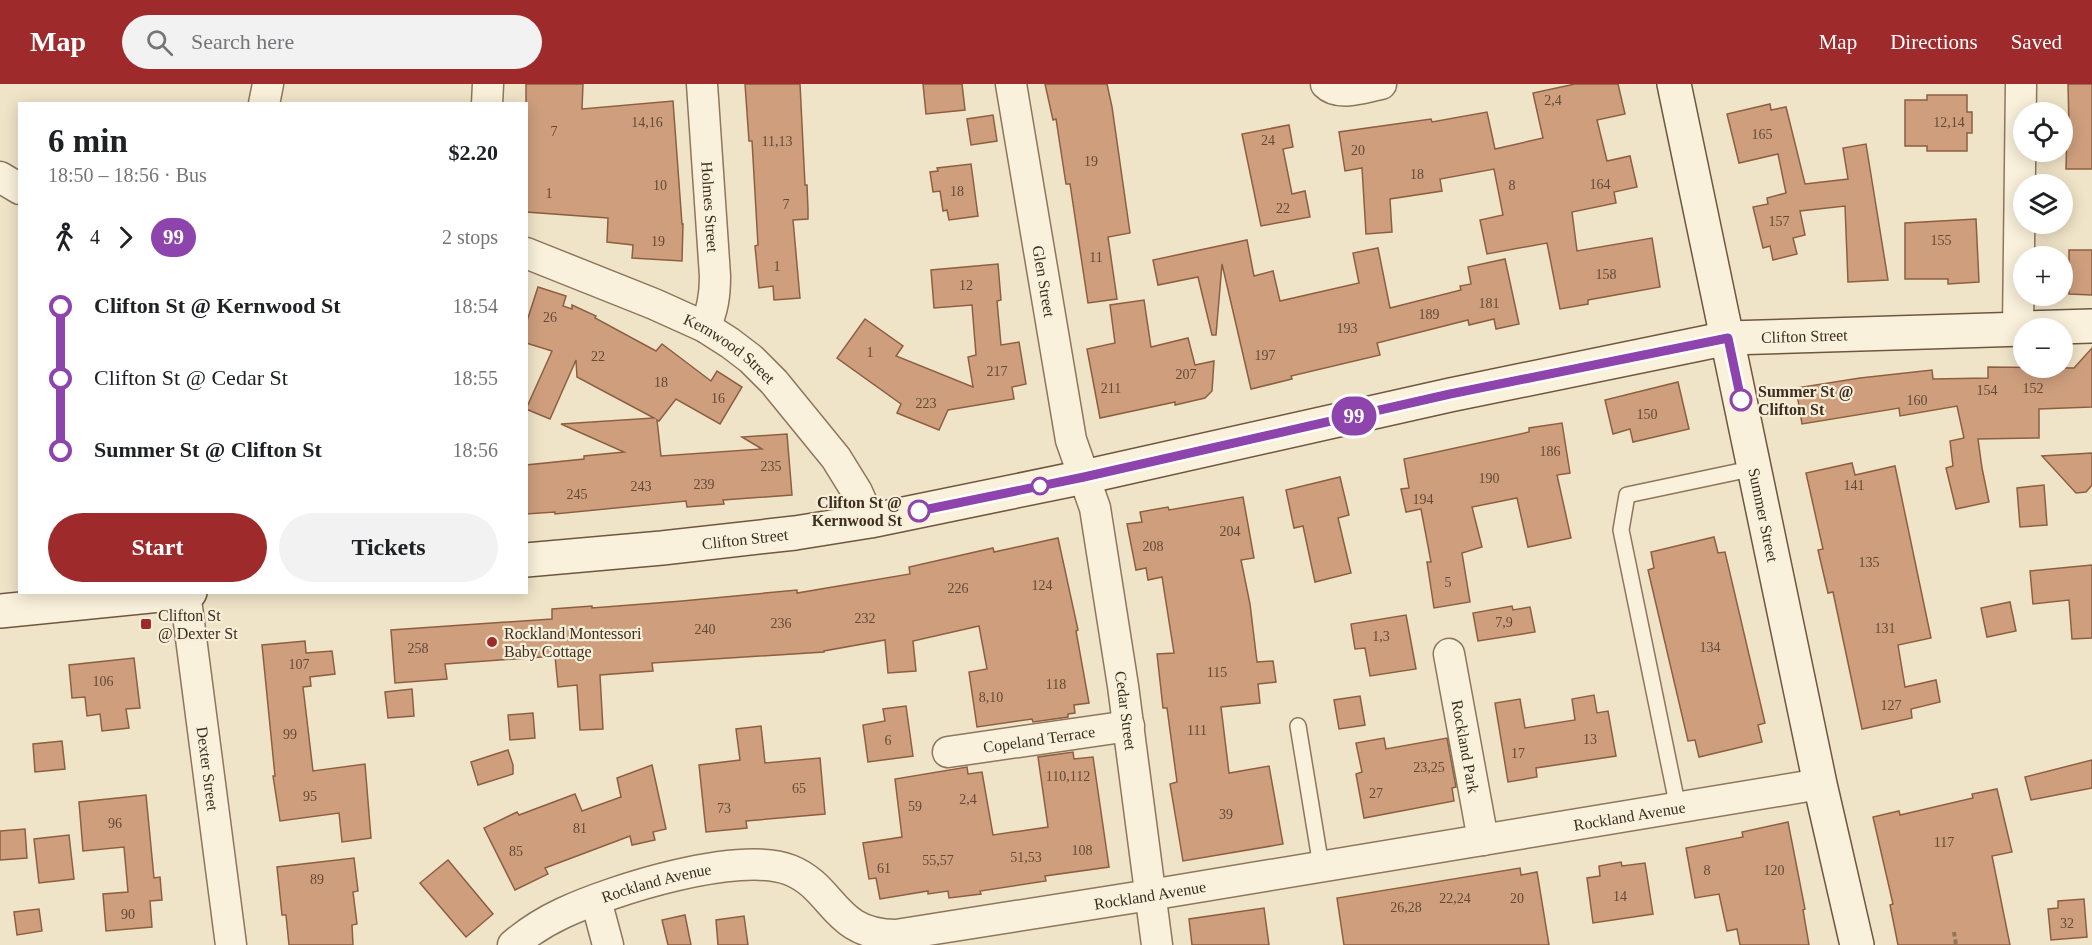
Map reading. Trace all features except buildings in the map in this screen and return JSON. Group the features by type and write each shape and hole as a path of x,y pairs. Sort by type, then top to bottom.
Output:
{"street":[{"path":"264,102 268,84"},
{"path":"487,102 488,84"},
{"name":"Holmes Street","path":"702,84 716,276 715,301 705,327"},
{"name":"Glen Street","path":"1011,84 1071,440 1084,477"},
{"path":"1326,84 1334,90 1344,91 1381,84"},
{"name":"Summer Street","path":"1674,84 1820,784 1857,945"},
{"path":"2021,84 2022,318"},
{"path":"0,177 18,188"},
{"name":"Kernwood Street","path":"528,255 625,292 705,327 751,358 774,382 836,458 855,489 870,521"},
{"name":"Clifton Street","path":"2073,327 2092,326"},
{"name":"Clifton Street","path":"528,560 684,546 795,533 870,521 1084,477 1450,394 1728,338 2013,329"},
{"name":"Cedar Street","path":"1084,477 1095,508 1129,726 1157,945"},
{"path":"0,611 175,594"},
{"name":"Dexter Street","path":"185,594 231,945"},
{"name":"Rockland Park","path":"1449,654 1483,840"},
{"name":"Copeland Terrace","path":"948,752 1129,726"},
{"name":"Rockland Avenue","path":"513,945 562,914 596,900 652,881 741,865 765,865 789,870 801,876 846,919 877,939 896,934 1150,895 1820,784"},
{"path":"596,900 608,945"}],"lane":[{"path":"1678,808 1621,530 1628,495 1755,468"},
{"path":"1298,726 1321,866"}],"path":[{"path":"1954,932 1956,945"}],"bus line":[{"name":"99","path":"919,511 1084,477 1450,394 1728,338 1741,400"}],"place":[{"name":"Summer St @ Clifton St","path":"1741,400"},
{"name":"Clifton St @ Kernwood St","path":"919,511"},
{"name":"Clifton St @ Dexter St","path":"146,624"},
{"name":"Rockland Montessori Baby Cottage","path":"492,642"}]}
